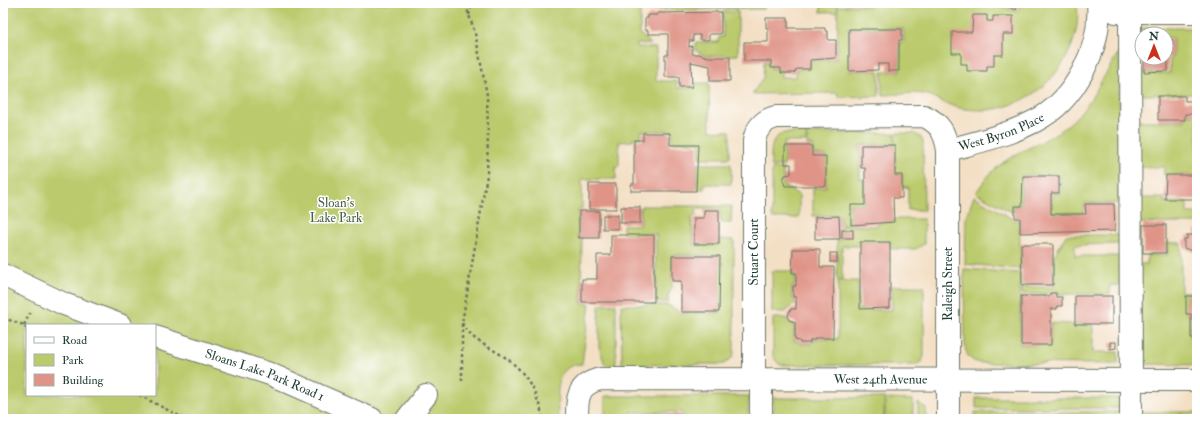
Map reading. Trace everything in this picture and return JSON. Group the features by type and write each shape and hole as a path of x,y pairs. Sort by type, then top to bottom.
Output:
{"street":[{"name":"West Byron Place","path":"761,125 776,117 924,116 940,126 946,137 948,150 1009,133 1037,120 1060,102 1076,83 1094,45 1099,7 1130,7 1197,12"},
{"path":"1130,7 1131,419"},
{"name":"Stuart Court","path":"761,125 754,141 758,380 761,419"},
{"name":"Raleigh Street","path":"948,150 948,419"},
{"path":"3,275 64,304 117,324"},
{"name":"Sloans Lake Park Road 1","path":"156,338 270,374 372,419"},
{"name":"West 24th Avenue","path":"577,411 582,390 587,384 601,379 1197,380"},
{"path":"407,419 426,395"}],"path":[{"path":"462,381 462,323 487,175 487,95 475,32 465,3"},
{"path":"469,16 472,3"},
{"path":"3,318 24,325 26,328"},
{"path":"462,323 467,333 509,361 524,376 534,389 540,404 543,419"},
{"path":"141,396 185,419"}],"green space":[{"name":"Sloan's Lake Park","path":"3,3 640,3 640,34 651,44 637,44 637,47 656,48 656,81 676,81 677,88 694,88 694,83 709,83 710,130 730,131 730,158 700,158 700,142 672,142 672,131 641,131 641,138 633,138 633,141 619,142 619,166 616,166 616,179 582,179 582,209 578,210 578,238 582,239 581,303 590,304 582,364 572,366 561,376 558,392 558,419 3,419"},
{"path":"643,3 764,3 764,9 643,10"},
{"path":"821,3 837,3 837,12 821,12"},
{"path":"870,3 994,3 1017,12 1021,3 1077,3 1077,23 1073,42 1065,60 1053,76 1038,90 1021,100 1003,107 983,110 958,107 947,104 931,96 919,93 882,95 882,72 900,72 900,42 904,41 903,28 847,28 849,29 849,71 879,71 879,96 838,97 838,93 752,94 763,78 764,62 770,62 771,69 781,69 781,77 796,77 797,69 810,69 811,61 837,59 838,6 870,6"},
{"path":"723,12 738,12 738,55 707,56 696,51 696,42 718,42 719,37 723,37"},
{"path":"1174,28 1197,28 1197,84 1195,84 1195,94 1138,95 1138,70 1143,70 1143,73 1170,73 1170,66 1174,66"},
{"path":"1119,52 1119,203 1084,203 1084,213 1052,213 1052,194 1061,194 1060,175 1022,175 1021,205 1014,206 1014,213 976,193 986,179 1008,159 1057,133 1078,116 1091,99"},
{"path":"1185,115 1197,115 1197,175 1164,175 1164,167 1137,167 1137,121 1185,121"},
{"path":"784,133 806,133 806,142 784,142 784,166 771,166 771,151 773,142 779,135"},
{"path":"807,133 894,133 895,144 860,145 860,179 864,180 864,204 850,204 850,224 840,225 840,215 813,216 813,188 826,187 826,155 813,155 813,145 807,145"},
{"path":"895,133 913,133 921,137 923,141 924,210 908,210 908,187 903,187 902,174 895,175"},
{"path":"697,164 731,164 731,184 704,184 704,189 697,189"},
{"path":"772,169 783,169 783,186 799,195 799,218 772,218"},
{"path":"974,196 1014,220 1019,220 1021,269 965,264 966,218"},
{"path":"1135,198 1164,198 1164,202 1187,202 1187,213 1197,213 1197,223 1135,223"},
{"path":"641,206 732,206 731,223 721,223 720,209 696,209 696,216 692,216 693,245 719,245 720,239 734,240 734,352 733,357 724,364 622,365 621,305 668,305 681,313 720,313 720,255 672,255 672,287 668,296 668,302 656,302 656,234 623,233 623,225 641,225"},
{"path":"895,219 924,219 924,244 916,249 891,249 891,242 859,242 859,246 842,246 842,280 837,280 837,240 841,240 841,226 877,226 878,223 894,222"},
{"path":"1066,235 1119,235 1119,244 1075,245 1075,256 1119,256 1120,285 1110,285 1110,294 1058,294 1058,291 1048,291 1048,294 1022,294 1022,287 1054,287 1054,256"},
{"path":"1167,243 1181,243 1181,292 1197,292 1197,296 1186,296 1186,314 1190,314 1190,337 1197,338 1197,365 1140,364 1140,264 1147,264 1147,255 1167,255"},
{"path":"964,269 1020,273 1020,345 1051,345 1051,323 1093,325 1093,352 1118,352 1118,364 984,363 974,361 967,354 965,347"},
{"path":"772,271 792,271 792,274 795,274 795,285 792,285 792,298 795,298 795,305 792,305 786,312 772,312"},
{"path":"838,281 858,281 858,310 892,310 892,286 924,286 924,356 922,361 915,365 780,365 773,357 773,318 786,318 789,323 794,325 794,341 799,342 799,344 811,344 811,341 815,341 815,339 838,339"},
{"path":"616,304 616,365 605,365 599,347 599,305"},
{"path":"605,396 749,396 748,419 684,419 683,412 631,412 631,419 605,419"},
{"path":"773,398 884,398 884,419 773,419"},
{"path":"976,398 1117,398 1122,401 1122,408 976,408"},
{"path":"885,399 913,400 913,419 885,419"},
{"path":"918,403 926,408 926,419 918,419"},
{"path":"975,412 1122,412 1122,419 1062,419 1062,417 975,419"},
{"path":"1139,412 1197,412 1197,419 1139,419"}],"building":[{"path":"845,3 869,3 869,5 845,5"},
{"path":"999,3 1019,3 1016,10"},
{"path":"721,12 721,34 709,34 709,40 700,40 700,35 693,35 693,41 689,41 689,47 692,46 692,54 699,54 708,57 730,57 730,81 710,81 710,66 691,62 692,87 679,87 679,77 665,77 665,55 668,55 668,34 648,34 648,30 645,30 645,18 648,18 648,15 657,15 657,13"},
{"path":"973,15 987,15 987,21 993,21 993,16 1013,16 1013,34 1003,34 1003,55 994,55 994,66 987,66 987,71 967,71 967,64 961,64 961,53 952,53 952,32 972,32"},
{"path":"766,18 788,18 788,28 825,28 825,31 828,31 828,40 836,40 836,58 810,60 810,69 797,69 794,73 781,73 781,68 771,68 771,61 744,61 744,42 768,42"},
{"path":"849,29 902,29 902,40 899,40 899,71 888,71 888,64 878,64 878,70 849,71"},
{"path":"1144,66 1168,66 1168,71 1144,72"},
{"path":"1195,84 1197,84 1197,93 1195,93"},
{"path":"1158,96 1185,96 1185,101 1197,101 1197,114 1185,114 1185,120 1158,120"},
{"path":"643,133 670,133 670,145 698,145 696,191 631,191 631,184 634,184 634,140 643,140"},
{"path":"861,145 895,145 895,175 902,175 902,198 893,198 894,222 851,225 851,205 865,205 865,168 861,168"},
{"path":"785,146 812,146 812,156 826,156 826,186 785,186 783,180 785,175 791,174 791,164 785,164"},
{"path":"1166,175 1197,175 1197,199 1165,199"},
{"path":"1023,176 1059,176 1059,193 1051,193 1051,214 1086,214 1085,204 1114,204 1115,231 1020,233 1020,218 1015,218 1015,206 1022,206"},
{"path":"589,184 616,184 616,209 589,209"},
{"path":"621,207 640,207 640,223 621,223"},
{"path":"704,210 719,210 719,244 694,244 694,218 704,218"},
{"path":"579,211 599,211 599,238 579,238"},
{"path":"603,215 618,215 618,229 603,229"},
{"path":"839,216 840,239 815,239 815,217"},
{"path":"1143,225 1166,225 1166,253 1143,253"},
{"path":"842,230 853,230 853,238 842,238"},
{"path":"1195,230 1197,230 1197,253 1184,248 1184,239 1187,239 1187,235 1195,235"},
{"path":"611,235 654,235 654,302 582,302 582,279 597,279 597,255 611,255"},
{"path":"860,242 890,242 890,308 860,309"},
{"path":"1021,244 1053,244 1053,285 1022,285"},
{"path":"793,249 820,249 820,267 834,267 833,338 815,338 815,340 810,340 810,343 800,343 800,341 795,340 795,322 789,320 788,315 791,309 796,309 796,297 793,297 793,286 796,286 796,273 792,273"},
{"path":"830,253 837,253 837,262 830,262"},
{"path":"672,256 720,256 719,312 681,312 681,281 672,281"},
{"path":"1050,293 1056,293 1056,297 1062,297 1062,306 1057,306 1057,309 1051,309 1051,345 1021,345 1021,296 1050,296"},
{"path":"1075,296 1112,296 1112,324 1075,324"},
{"path":"1186,296 1197,296 1197,338 1191,338 1191,314 1186,314"},
{"path":"1110,342 1116,342 1116,348 1110,349"},
{"path":"632,414 682,414 682,419 632,419"}]}
